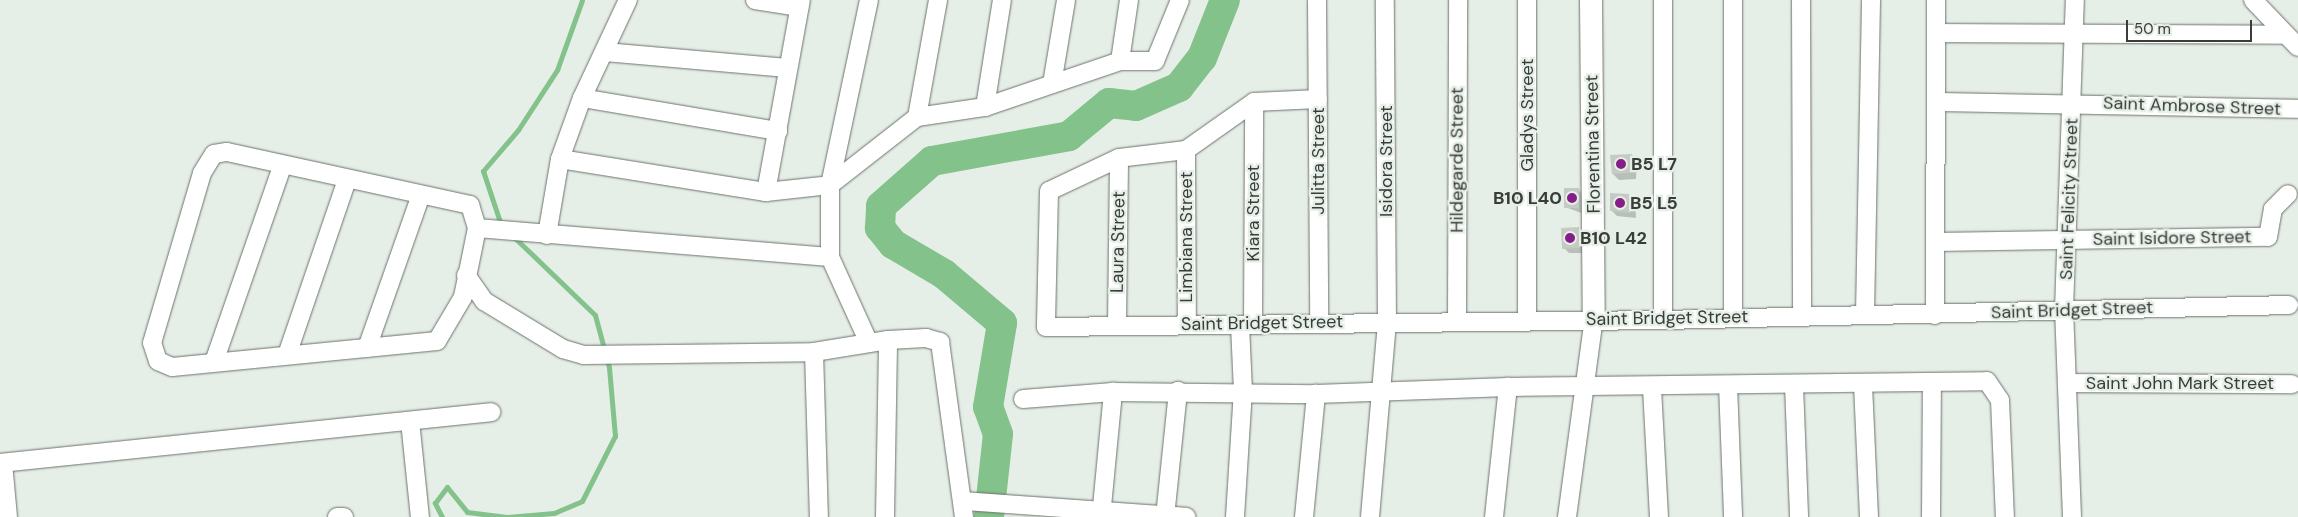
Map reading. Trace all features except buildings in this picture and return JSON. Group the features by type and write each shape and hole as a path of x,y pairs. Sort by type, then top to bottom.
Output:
{"street":[{"path":"547,235 560,159 582,98 628,0"},
{"path":"756,0 800,3 766,192"},
{"path":"868,0 830,185 830,257 869,343"},
{"path":"917,116 938,0"},
{"path":"984,106 1002,0"},
{"path":"1052,84 1066,0"},
{"path":"1120,61 1129,0"},
{"path":"560,159 766,192 830,185 917,116 984,106 1120,61 1155,61 1180,0"},
{"name":"Julitta Street","path":"1317,0 1318,322"},
{"name":"Isidora Street","path":"1370,517 1383,394 1387,322 1385,0"},
{"name":"Hildegarde Street","path":"1457,320 1458,0"},
{"name":"Gladys Street","path":"1527,0 1527,320"},
{"name":"Florentina Street","path":"1591,0 1594,318"},
{"path":"1663,0 1664,320"},
{"path":"1733,0 1733,317"},
{"path":"1801,0 1802,316"},
{"path":"1865,314 1871,0"},
{"path":"1935,315 1936,0"},
{"name":"Saint Felicity Street","path":"2072,517 2064,310 2075,0"},
{"path":"2253,0 2298,47"},
{"path":"1936,33 2074,36 2285,34"},
{"path":"605,52 787,68"},
{"path":"582,98 778,131"},
{"path":"1119,158 1186,150 1254,102 1318,99"},
{"name":"Kiara Street","path":"1235,517 1244,391 1254,102"},
{"name":"Saint Ambrose Street","path":"1936,102 2072,103 2298,109"},
{"name":"Limbiana Street","path":"1186,150 1187,324"},
{"path":"227,152 282,167 470,205 477,228 463,297 437,341 172,367 158,361 152,343 202,174 214,154 227,152"},
{"name":"Saint Bridget Street","path":"1119,158 1048,191 1046,327 1594,318 1664,320 1865,314 1935,315 2289,305"},
{"name":"Laura Street","path":"1117,325 1119,158"},
{"path":"214,362 282,167"},
{"path":"286,356 347,180"},
{"name":"Saint Isidore Street","path":"1935,242 2268,237 2273,209 2288,194"},
{"path":"367,348 421,195"},
{"path":"477,228 830,257"},
{"path":"466,275 484,301 562,348 584,355 814,352 888,340 926,338 940,342 967,506 1027,504 1102,515 1166,515 1186,517"},
{"path":"1567,517 1594,318"},
{"path":"885,517 888,340"},
{"path":"814,352 819,517"},
{"path":"1023,399 1113,392 1244,391 1383,394 1508,387 1652,388 1728,384 1863,385 1987,382 1996,389 2004,517"},
{"path":"1931,517 1932,383"},
{"name":"Saint John Mark Street","path":"2067,383 2292,384"},
{"path":"1728,384 1733,517"},
{"path":"1794,385 1799,517"},
{"path":"1863,385 1869,517"},
{"path":"1494,517 1508,387"},
{"path":"1652,388 1659,517"},
{"path":"1166,515 1178,391"},
{"path":"1102,515 1113,392"},
{"path":"1304,517 1316,394"},
{"path":"8,517 2,463 491,412"},
{"path":"410,421 420,517"},
{"path":"337,517 344,517"}],"waterway":[{"path":"501,225 483,171 518,130 557,70 582,0"},
{"path":"989,517 998,434 988,407 1002,323 944,274 893,244 880,228 881,206 932,161 1069,136 1109,103 1136,106 1179,87 1202,58 1225,0"},
{"path":"442,517 435,503 447,487 467,512 507,517 554,513 582,501 615,436 609,367 595,315 513,236"}],"place":[{"name":"B5 L7","path":"1621,164"},
{"name":"B10 L40","path":"1572,198"},
{"name":"B5 L5","path":"1620,203"},
{"name":"B10 L42","path":"1570,238"}]}
